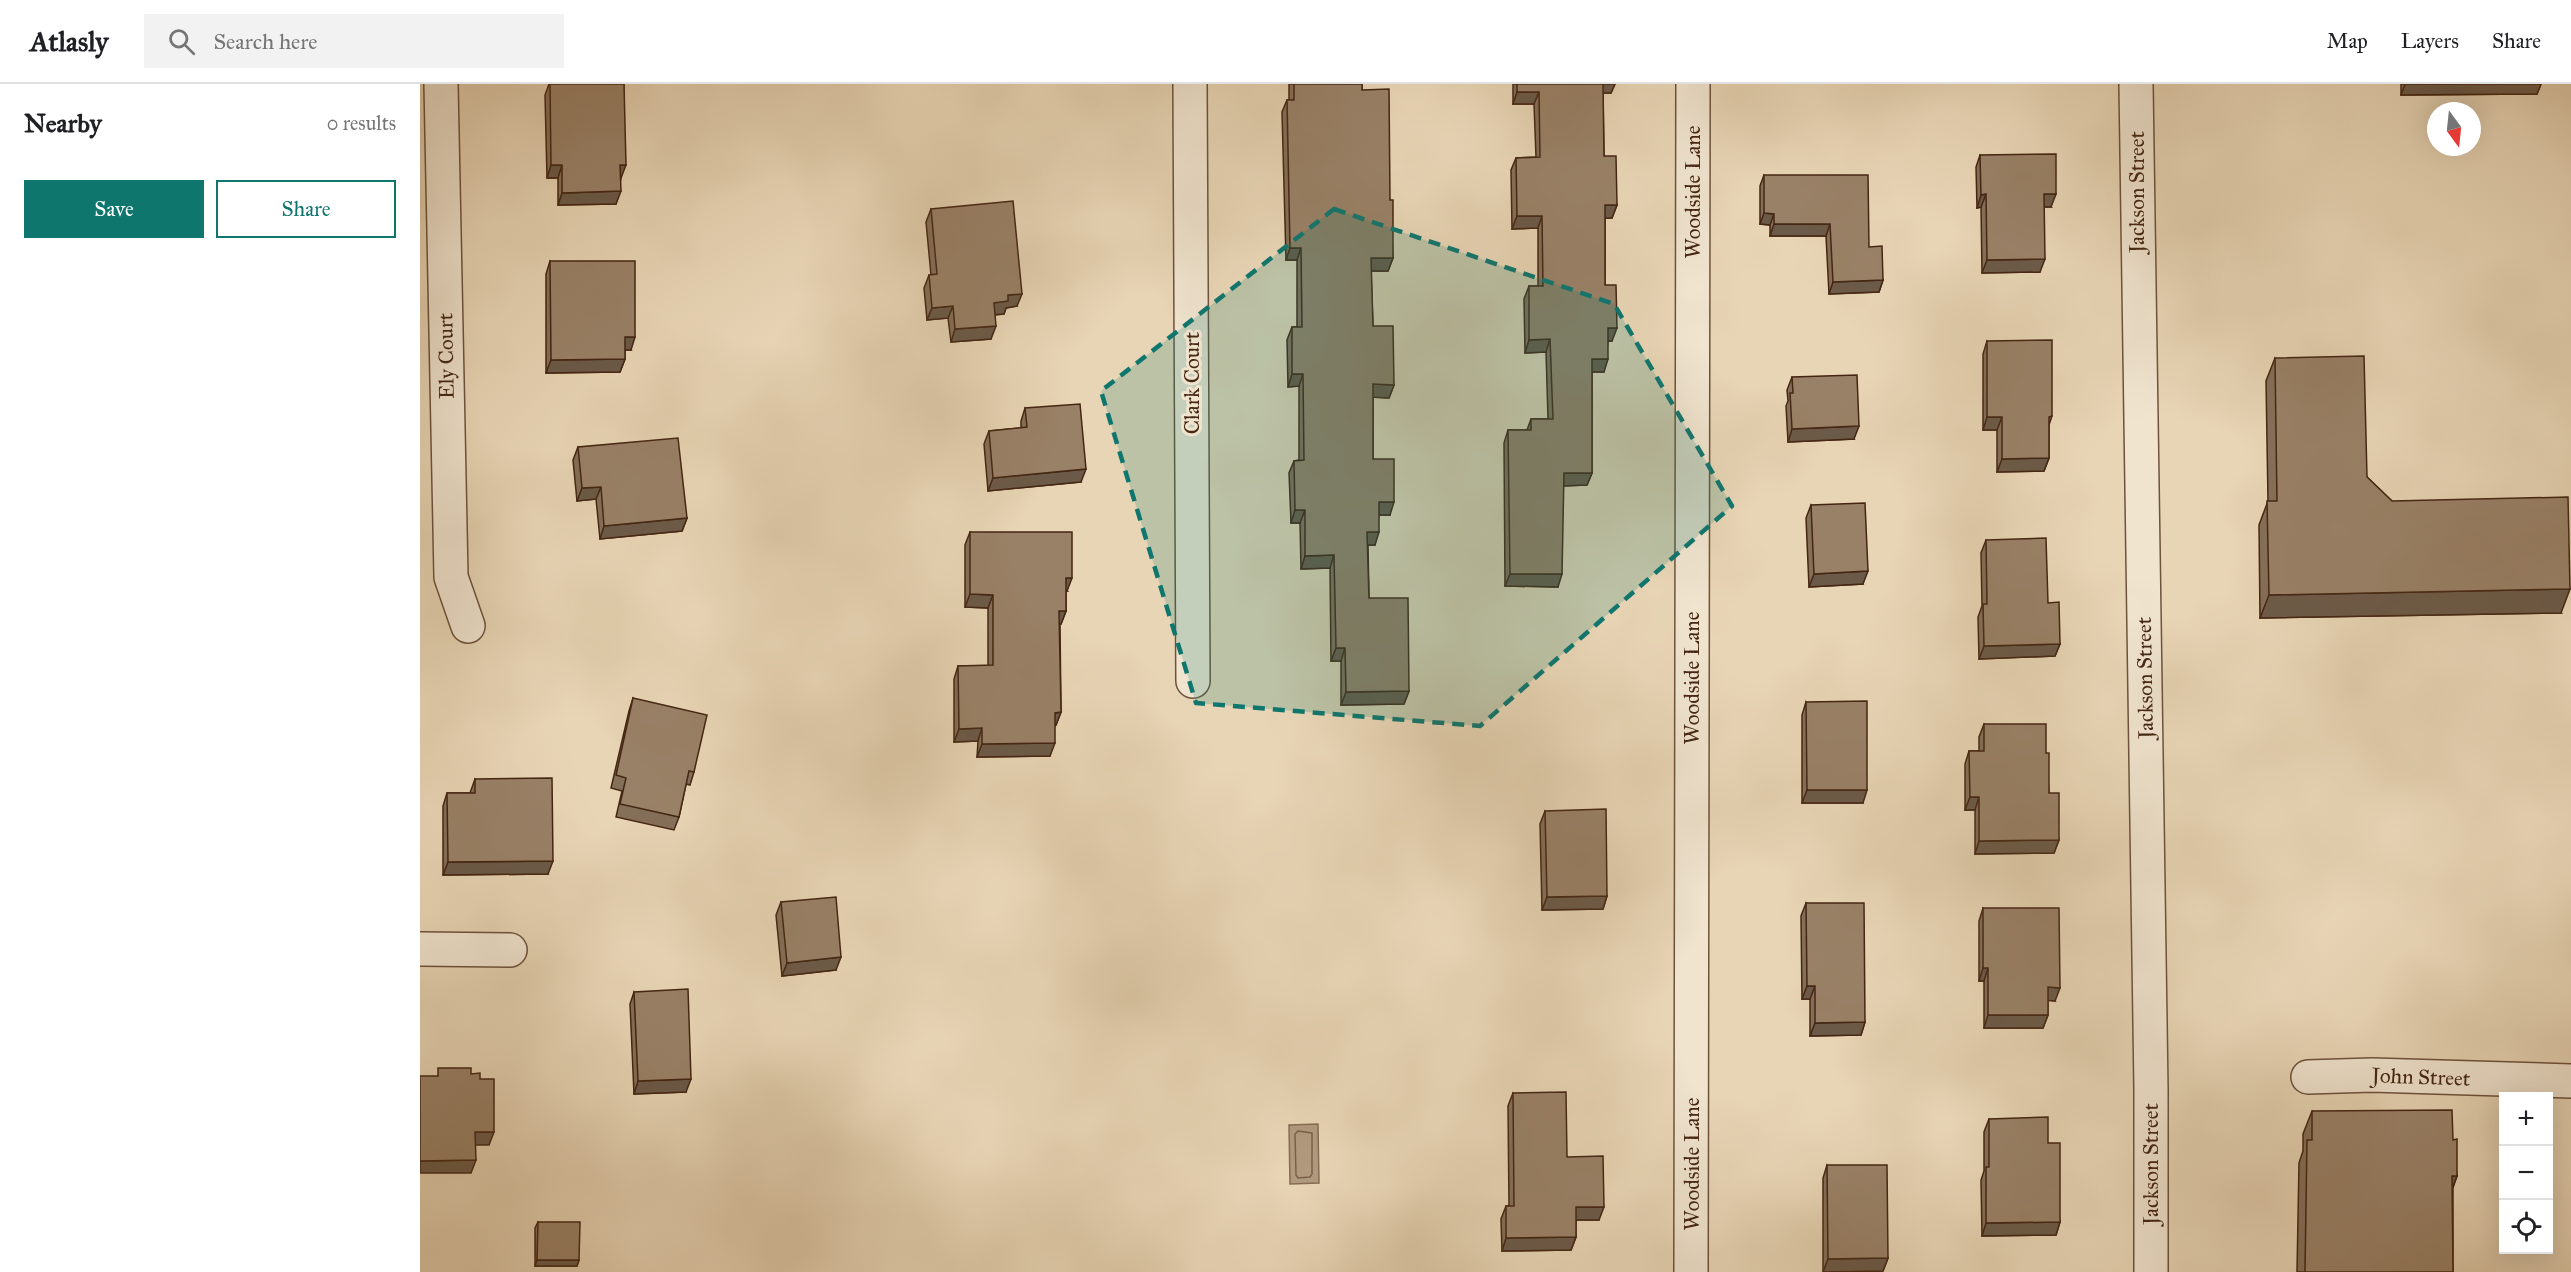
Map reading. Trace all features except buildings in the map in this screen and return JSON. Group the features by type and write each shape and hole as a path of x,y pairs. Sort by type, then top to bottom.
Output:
{"street":[{"name":"Ely Court","path":"441,84 451,577 468,626"},
{"name":"Clark Court","path":"1190,84 1193,681"},
{"name":"Woodside Lane","path":"1691,1272 1693,84"},
{"name":"Jackson Street","path":"2136,84 2151,1066 2151,1272"},
{"path":"420,949 510,950"},
{"name":"John Street","path":"2308,1077 2372,1075 2571,1081"}],"highlighted area":[{"path":"1334,209 1614,304 1732,506 1480,726 1196,703 1101,391"}],"water":[{"path":"1318,1124 1319,1183 1290,1184 1289,1125"}]}
